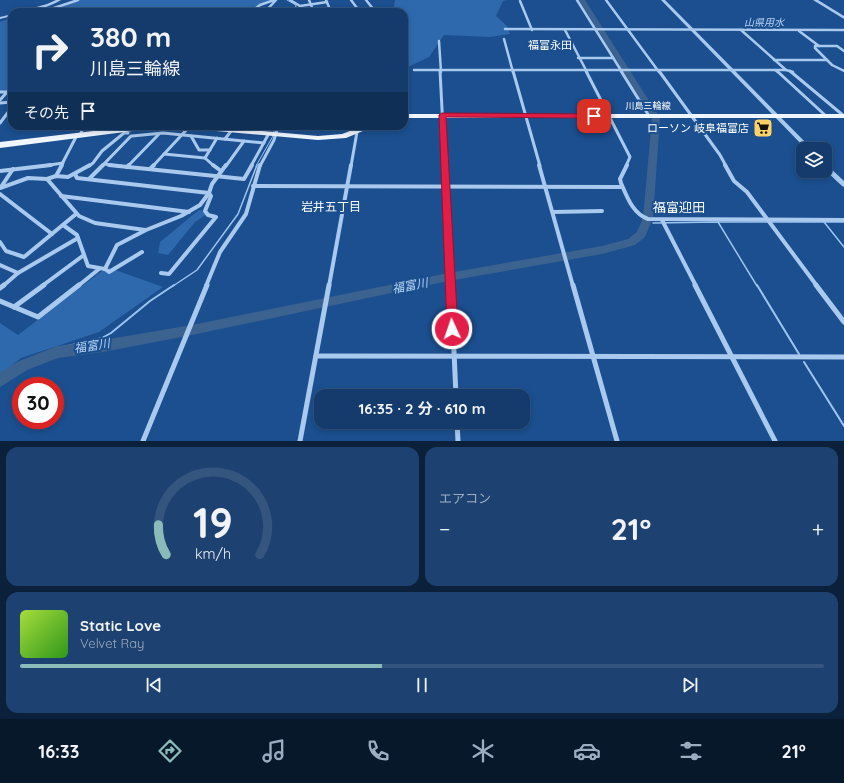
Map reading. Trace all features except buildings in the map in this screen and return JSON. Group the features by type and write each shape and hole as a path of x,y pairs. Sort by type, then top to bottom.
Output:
{"main road":[{"name":"川島三輪線","path":"408,116 844,116"},
{"path":"0,145 78,135 158,130"},
{"path":"241,130 272,135 318,138 342,136 362,130"}],"street":[{"path":"54,8 78,0"},
{"path":"257,8 260,5 275,0"},
{"path":"290,0 300,6 326,1"},
{"path":"309,0 312,8"},
{"path":"366,0 372,8"},
{"path":"578,0 613,58 653,116"},
{"path":"606,0 720,155 734,181 747,192 770,221 844,322"},
{"path":"663,0 801,142"},
{"path":"815,0 844,18"},
{"path":"36,8 56,1"},
{"path":"520,1 532,30"},
{"path":"290,8 294,3"},
{"path":"505,30 844,30"},
{"path":"565,30 584,70 630,157 625,171 621,175 620,179 622,187 635,210 642,216 649,219 662,221 844,220"},
{"path":"740,30 786,70"},
{"path":"798,30 819,46 837,46 844,51"},
{"path":"504,39 617,441"},
{"path":"439,41 456,389"},
{"path":"819,46 815,48 838,69 844,71"},
{"path":"578,58 613,58"},
{"path":"774,60 827,60"},
{"path":"414,70 786,70 792,72 844,116"},
{"path":"775,70 826,116"},
{"path":"0,92 6,92"},
{"path":"0,102 6,92"},
{"path":"0,123 8,112"},
{"path":"0,116 6,115"},
{"path":"56,176 81,130"},
{"path":"127,166 158,130"},
{"path":"150,169 184,130"},
{"path":"187,130 199,150 210,150"},
{"path":"225,139 227,130"},
{"path":"104,164 244,179 264,143 275,130"},
{"path":"89,179 104,164 126,131"},
{"path":"0,188 28,178 47,179 56,176 68,177 75,174 92,163 102,151 126,131"},
{"path":"300,441 357,132"},
{"path":"143,441 220,252 228,237 242,221 247,211 253,186 272,135"},
{"path":"191,136 264,143"},
{"path":"205,158 217,138"},
{"path":"105,269 117,245 146,230 189,212 200,205 209,193 217,177 244,141"},
{"path":"164,154 205,158 221,172"},
{"path":"0,170 63,163"},
{"path":"0,188 13,169"},
{"path":"832,173 844,185"},
{"path":"75,174 77,178 209,193"},
{"path":"47,179 76,214 95,223 146,230"},
{"path":"253,186 622,187"},
{"path":"160,273 169,274 216,216 206,213 211,196 209,193"},
{"path":"0,194 52,234"},
{"path":"60,196 189,212"},
{"path":"552,212 602,211"},
{"path":"0,242 6,251 24,257 76,214"},
{"path":"662,221 775,441"},
{"path":"63,225 77,235 88,266 105,269 109,272 142,252"},
{"path":"0,288 18,273 78,238"},
{"path":"14,307 84,255"},
{"path":"0,265 18,273"},
{"path":"0,301 38,317 99,269"},
{"path":"316,356 844,357"},
{"path":"457,429 458,441"}],"shaded area":[{"path":"79,0 270,0 257,8 57,8"},
{"path":"395,0 507,0 503,1 496,16 507,26 510,34 490,37 444,35 429,57 408,67 408,8 394,8"},
{"path":"8,19 8,92 0,93 0,22"},
{"path":"199,210 210,212 195,222 168,255 158,253 160,242"},
{"path":"107,267 163,287 99,332 21,358 0,375 0,323 18,335"}],"waterway":[{"path":"287,0 296,5 296,8"},
{"name":"福富川","path":"0,381 22,366 57,352 103,346 192,330 448,277 602,250 631,242 641,234 648,218 656,118 582,0"},
{"path":"256,166 273,136"},
{"path":"173,286 197,270 238,214 257,165"},
{"path":"653,223 718,222"},
{"path":"718,222 824,222"},
{"path":"718,222 757,286"},
{"path":"824,222 844,222"},
{"path":"824,222 844,247"},
{"path":"57,352 68,346 102,338 111,333 150,301 174,285"},
{"path":"757,285 799,354"},
{"path":"804,362 844,426"}],"place":[{"name":"ローソン 岐阜福富店","path":"763,128"}],"district":[{"name":"福富永田","path":"550,45"},
{"name":"岩井五丁目","path":"331,207"},
{"name":"福富迎田","path":"679,207"}],"route":[{"path":"452,329 442,115 594,116"}],"water label":[{"name":"山県用水","path":"764,22"}]}
